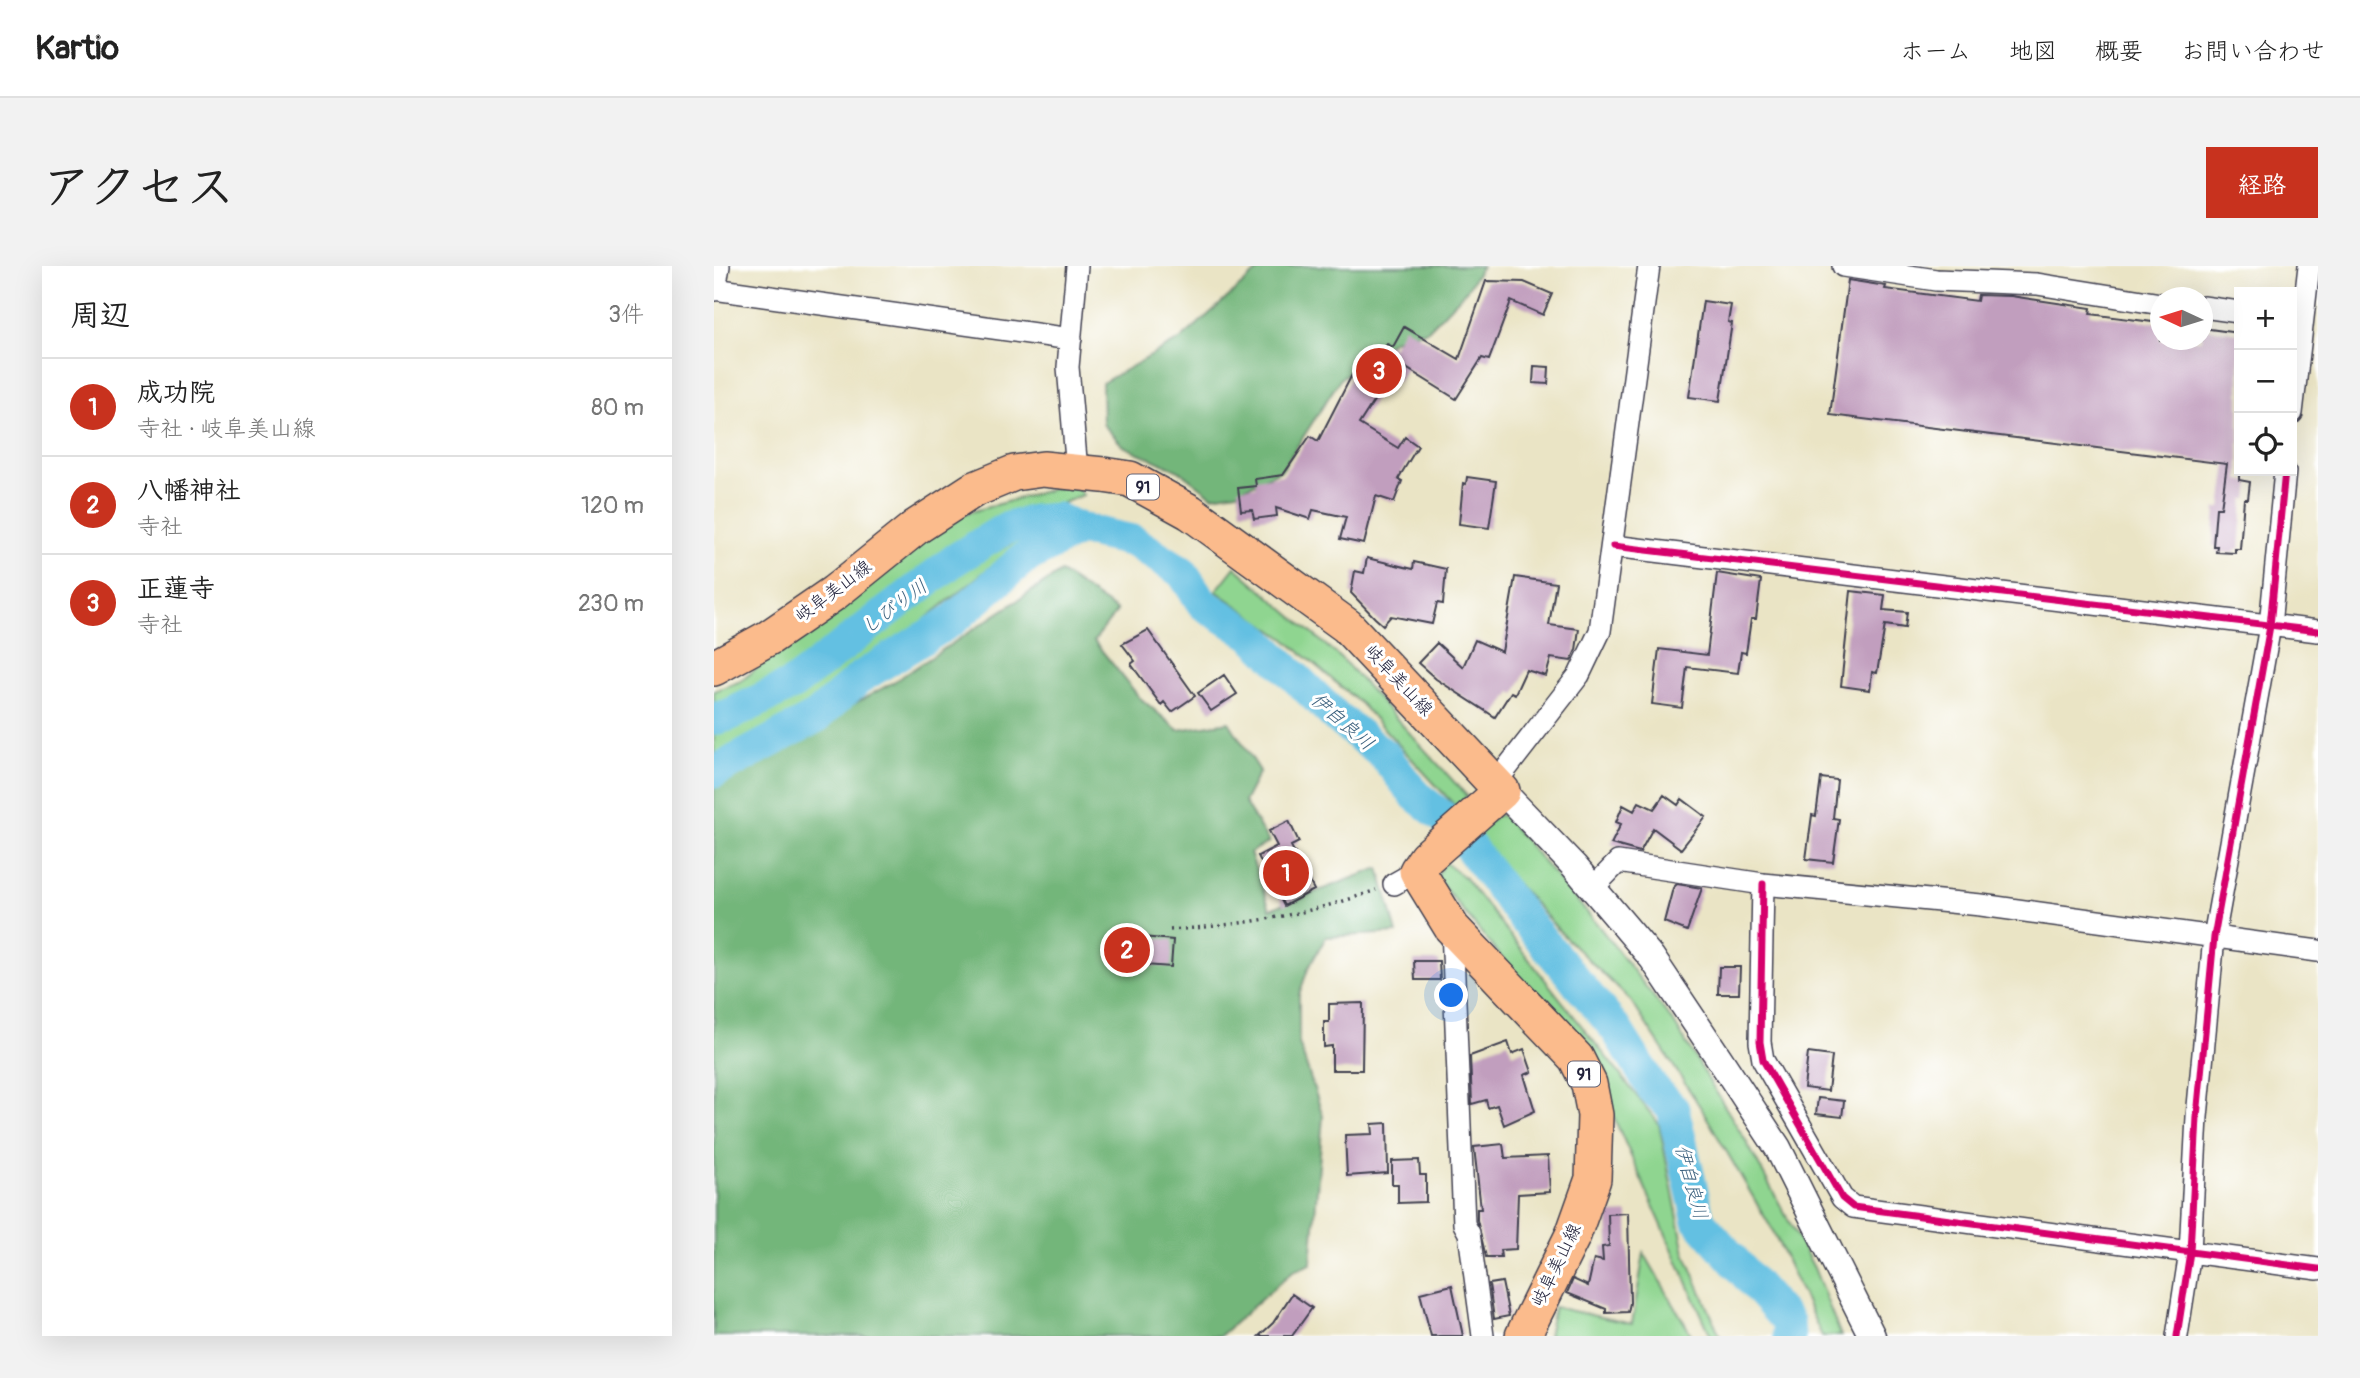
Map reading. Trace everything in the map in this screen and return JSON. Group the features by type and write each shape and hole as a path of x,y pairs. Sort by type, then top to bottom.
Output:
{"main road":[{"name":"岐阜美山線","path":"714,668 770,637 834,593 916,527 973,491 1014,474 1043,469 1130,479 1189,512 1347,626 1496,792"},
{"path":"1412,871 1496,792"},
{"name":"岐阜美山線","path":"1412,871 1452,928 1576,1058 1589,1084 1595,1115 1593,1179 1569,1245 1522,1336"}],"street":[{"path":"719,266 715,290 1071,338"},
{"path":"1077,266 1071,338 1070,400 1077,471"},
{"path":"1649,266 1600,631 1579,675 1496,792 1574,866 1591,890 1652,958 1778,1148 1872,1336"},
{"path":"1843,266 1936,280 2037,284 2150,302"},
{"path":"2297,376 2309,266"},
{"path":"2213,308 2234,311"},
{"path":"2178,1336 2190,1252 2197,1117 2214,937 2270,626 2285,476"},
{"path":"1613,546 2318,631"},
{"path":"1591,890 1618,862 1763,884 1981,905 2318,951"},
{"path":"1763,884 1760,1042 1763,1059 1842,1198 1853,1208 2318,1269"},
{"path":"1452,928 1464,1224 1469,1233 1483,1336"}],"path":[{"path":"1170,930 1232,926 1292,915 1344,902 1412,871"}],"green space":[{"path":"1263,266 1482,266 1466,291 1428,330 1394,340 1341,378 1282,470 1237,492 1212,496 1181,472 1123,446 1103,424 1102,383 1181,339"},
{"path":"1074,483 1083,495 965,546 901,586 771,680 714,708 714,691 741,681 911,545 960,515"},
{"path":"1034,532 798,721 714,760 714,729 801,689 963,569"},
{"path":"1235,567 1342,659 1467,796 1456,807 1362,705 1285,639 1216,591"},
{"path":"1061,572 1117,611 1094,641 1139,697 1178,730 1229,722 1260,771 1244,802 1269,842 1250,853 1270,909 1379,868 1397,933 1326,937 1308,969 1299,995 1299,1043 1323,1116 1311,1264 1293,1271 1220,1336 714,1336 714,781 892,683"},
{"path":"1497,815 1504,816 1597,924 1674,1023 1746,1141 1814,1268 1841,1336 1822,1336 1774,1233 1703,1111 1631,1001 1564,936 1473,835"},
{"path":"1444,862 1464,877 1659,1124 1685,1253 1720,1336 1711,1336 1591,1066 1436,878"},
{"path":"1644,1253 1692,1336 1548,1336 1554,1307 1632,1324"}],"building":[{"path":"1848,280 1886,286 1885,289 1977,301 1978,295 2011,296 2091,308 2090,314 2150,322 2150,350 2213,350 2213,329 2234,332 2234,476 2250,482 2248,499 2244,499 2240,549 2235,549 2235,553 2216,552 2217,546 2213,546 2216,508 2221,508 2227,464 1830,415"},
{"path":"1486,281 1524,282 1552,294 1543,315 1511,301 1489,360 1482,358 1456,399 1406,368 1398,382 1389,377 1359,424 1398,448 1405,437 1418,446 1398,479 1402,481 1394,502 1376,496 1364,544 1340,539 1346,517 1313,510 1310,519 1276,508 1277,516 1254,519 1252,510 1241,511 1238,488 1256,486 1255,479 1283,475 1310,436 1318,441 1358,363 1364,366 1368,358 1377,363 1387,344 1393,347 1404,327 1459,359"},
{"path":"1703,301 1731,305 1728,322 1732,323 1720,401 1689,397"},
{"path":"1534,366 1549,367 1548,384 1533,383"},
{"path":"1467,477 1496,481 1489,528 1459,524 1463,483 1466,484"},
{"path":"1367,558 1413,569 1414,562 1446,569 1443,604 1437,603 1432,624 1391,616 1383,625 1375,618 1351,593 1355,571 1364,573"},
{"path":"1717,573 1761,580 1756,619 1751,619 1746,653 1741,652 1738,673 1687,667 1682,708 1652,704 1659,649 1707,655"},
{"path":"1515,577 1556,583 1549,625 1579,629 1576,650 1571,661 1551,658 1546,676 1526,670 1515,694 1511,692 1495,717 1436,679 1418,663 1437,643 1463,667 1475,640 1502,652"},
{"path":"1851,591 1885,595 1883,610 1907,612 1905,628 1885,625 1877,673 1872,672 1870,690 1841,686"},
{"path":"1148,630 1195,696 1172,712 1164,702 1161,705 1131,664 1135,661 1122,644"},
{"path":"1224,675 1237,694 1211,711 1198,693"},
{"path":"1821,778 1837,780 1833,818 1839,819 1833,862 1806,859 1812,815 1816,816"},
{"path":"1664,795 1678,805 1682,799 1706,817 1681,849 1653,828 1640,852 1611,844 1621,824 1616,822 1623,805 1634,811 1639,802 1654,809"},
{"path":"1289,821 1299,842 1291,846 1314,890 1284,906 1258,856 1277,846 1269,831"},
{"path":"1677,884 1702,888 1687,931 1664,922 1673,888"},
{"path":"1121,935 1173,940 1171,967 1118,963"},
{"path":"1414,961 1439,961 1440,980 1415,980"},
{"path":"1719,967 1740,967 1739,994 1718,994"},
{"path":"1363,1003 1362,1070 1332,1070 1332,1046 1324,1047 1324,1022 1329,1022 1329,1004"},
{"path":"1508,1042 1512,1054 1524,1049 1532,1072 1524,1075 1535,1111 1504,1125 1497,1105 1488,1108 1486,1100 1472,1104 1470,1056"},
{"path":"1808,1053 1832,1056 1828,1091 1804,1088"},
{"path":"1818,1098 1844,1101 1842,1117 1816,1114"},
{"path":"1387,1123 1388,1173 1347,1176 1345,1135 1373,1134 1372,1124"},
{"path":"1503,1144 1505,1158 1548,1156 1550,1192 1518,1194 1516,1249 1500,1250 1501,1257 1486,1257 1477,1220 1477,1209 1481,1209 1474,1147"},
{"path":"1419,1160 1420,1175 1426,1175 1426,1202 1398,1203 1398,1184 1392,1184 1392,1161"},
{"path":"1628,1213 1630,1303 1628,1312 1606,1313 1606,1309 1567,1293 1573,1279 1588,1286 1594,1259 1603,1261 1602,1247 1609,1246 1608,1214"},
{"path":"1502,1282 1509,1316 1494,1319 1489,1284"},
{"path":"1452,1285 1463,1336 1431,1336 1420,1293"},
{"path":"1292,1294 1312,1308 1292,1336 1259,1336 1273,1323"}],"waterway":[{"name":"伊自良川","path":"714,719 729,715 793,684 956,559 1005,529 1034,521 1058,519 1080,529 1133,541 1182,572 1203,604 1252,635 1335,716 1385,756 1415,795 1453,825 1521,915 1616,1029 1652,1087 1673,1109 1699,1221 1788,1322 1789,1336"},
{"name":"伊自良川","path":"714,772 816,717 861,677 953,620 1023,559 1080,529"}],"cycle path":[{"path":"2177,1336 2190,1252 2197,1117 2214,937 2270,626 2285,476"},
{"path":"1613,546 2318,631"},
{"path":"1763,884 1760,1042 1763,1060 1842,1198 1853,1207 2318,1269"}],"place":[{"name":"正蓮寺","path":"1379,371"},
{"name":"成功院","path":"1286,873"},
{"name":"八幡神社","path":"1127,950"}],"water label":[{"name":"しびり川","path":"894,606"}]}
